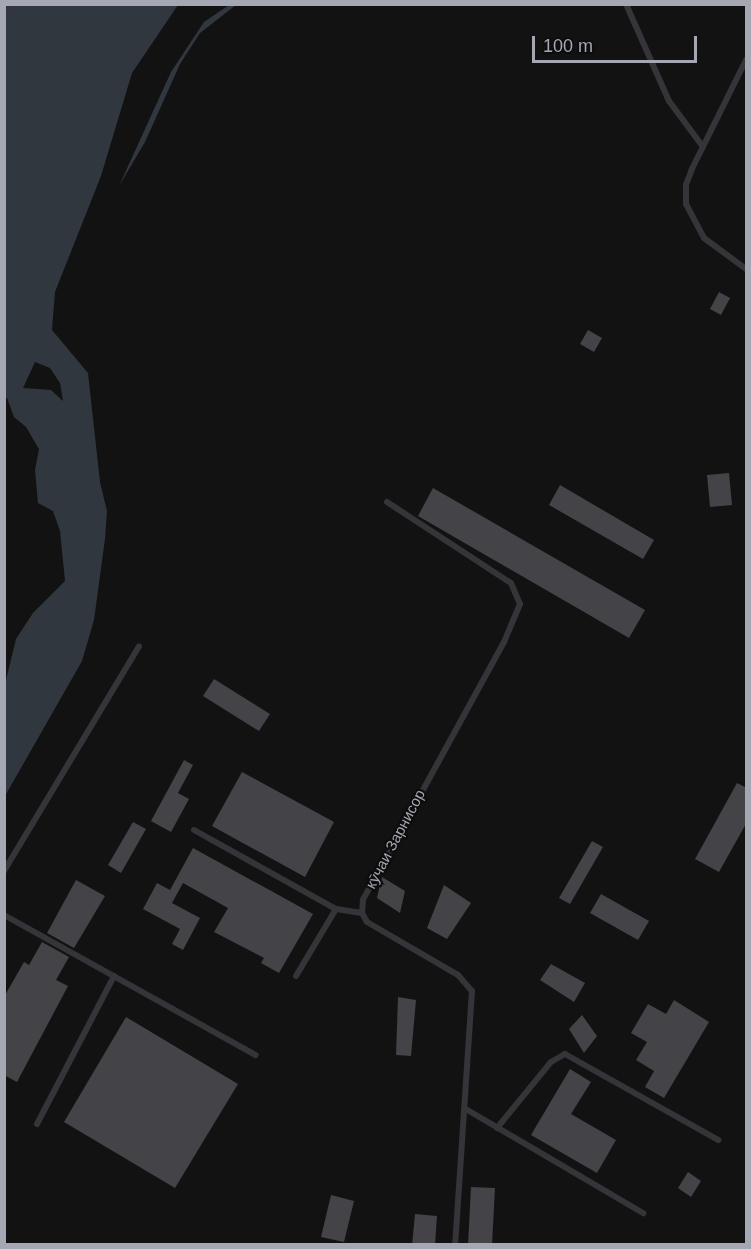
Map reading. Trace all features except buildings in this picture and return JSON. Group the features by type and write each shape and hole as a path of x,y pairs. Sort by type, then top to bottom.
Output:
{"lane":[{"path":"626,4 669,101 702,147"},
{"path":"747,60 702,147 686,185 686,204 704,238 747,269"},
{"name":"кӯчаи Зарнисор","path":"362,913 369,885 504,642 520,604 511,583 387,502"},
{"path":"4,871 139,646"},
{"path":"194,830 336,909 362,913 377,930 458,975 472,991 455,1245"},
{"path":"296,975 336,909"},
{"path":"4,915 256,1055"},
{"path":"37,1124 114,976"},
{"path":"497,1128 550,1062 565,1054 718,1140"},
{"path":"464,1108 643,1213"}],"shaded area":[{"path":"5,4 178,5 132,73 101,176 55,292 52,330 88,373 100,482 107,511 105,539 94,620 82,661 5,796 5,684 16,639 33,613 65,581 60,531 53,511 38,503 35,470 39,449 26,427 14,417 7,398 5,399","holes":["35,362 50,368 60,383 63,401 51,390 23,388"]},
{"path":"229,5 236,5 200,33 180,64 145,142 119,186 171,72 204,22"}]}
